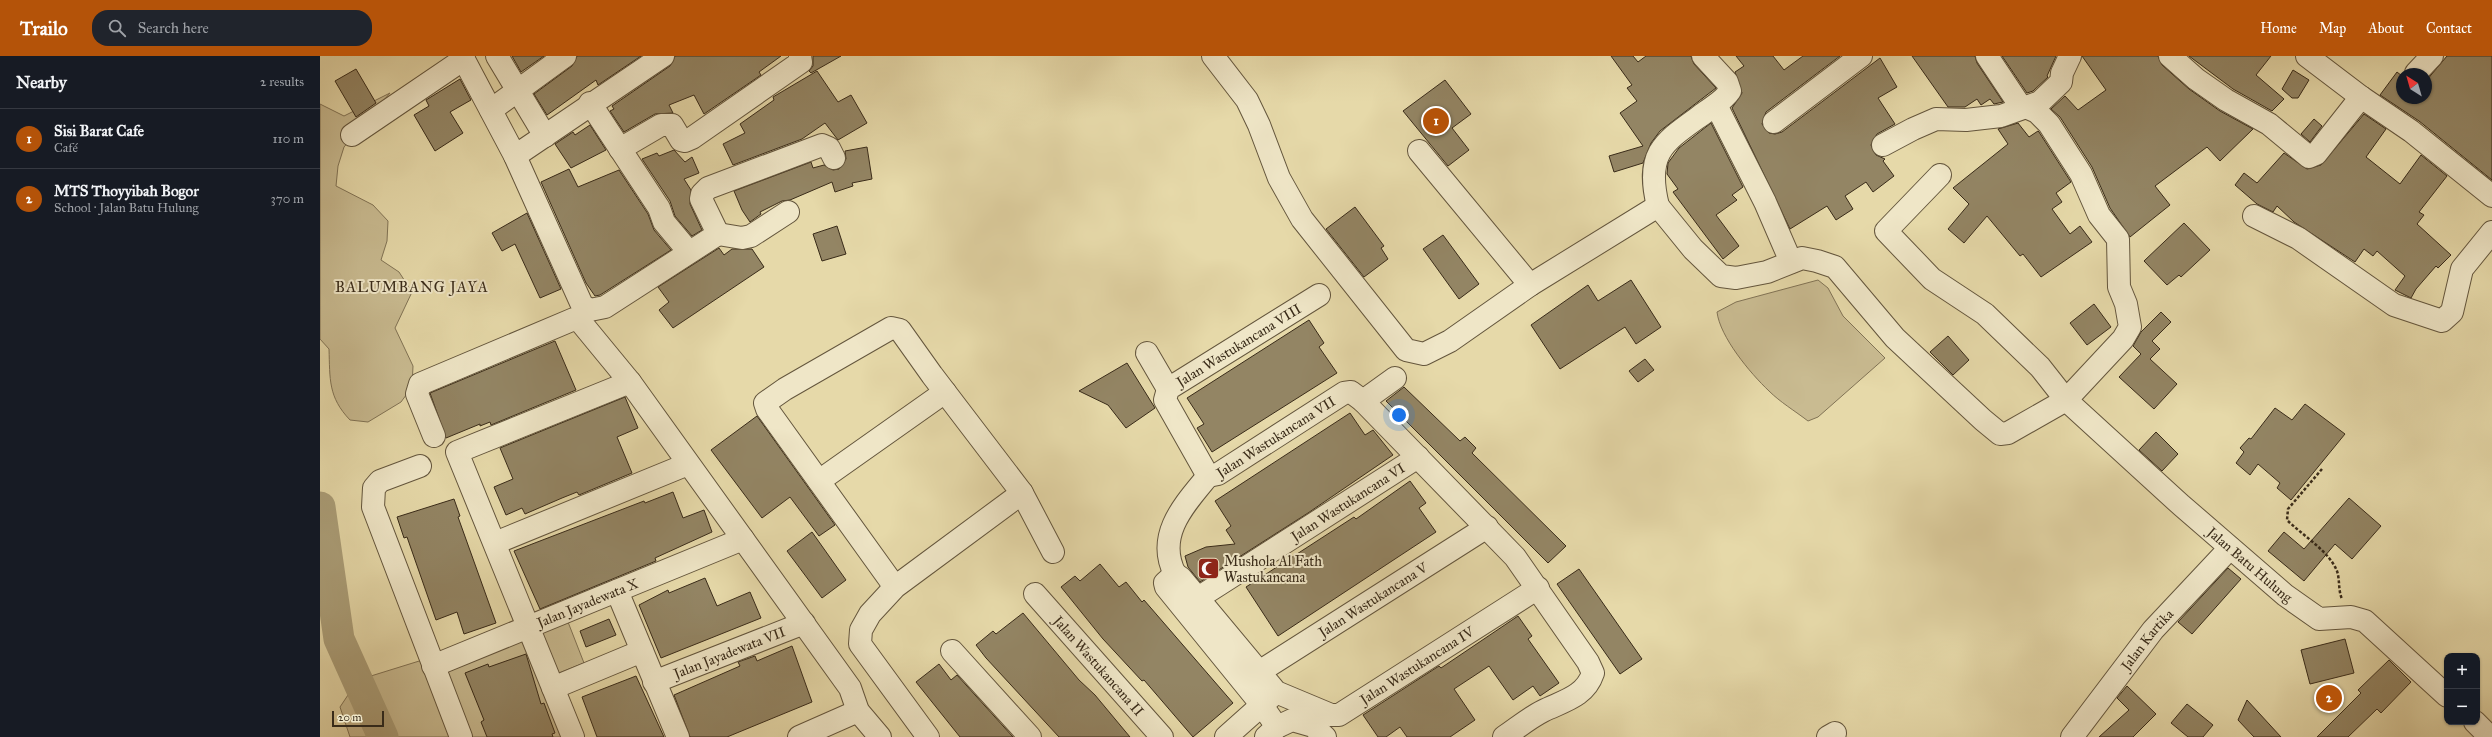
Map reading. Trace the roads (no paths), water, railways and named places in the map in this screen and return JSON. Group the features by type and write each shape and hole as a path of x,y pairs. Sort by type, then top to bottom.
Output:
{"street":[{"path":"497,56 519,91 544,136"},
{"path":"491,110 565,56"},
{"path":"515,156 663,56"},
{"path":"620,149 661,125 672,125 681,140 685,141 692,138 801,62 800,56"},
{"path":"1212,56 1247,100 1259,125 1279,178 1302,219 1406,350 1424,354 1450,341 1530,284 1658,206"},
{"path":"1703,56 1729,87 1730,91 1727,96 1716,105 1675,134 1660,149 1654,169 1654,189 1658,206 1693,249 1720,276 1736,278 1767,272 1802,258 1817,260 1835,267 1895,338 2000,434 2008,433 2066,400 2123,339 2130,326 2126,304 2119,286 2118,239 2099,215 2081,174 2049,124 2037,112 2019,104 1987,56"},
{"path":"1774,122 1862,56"},
{"path":"1884,146 1913,128 1936,120 1966,120 2001,116 2040,102 2061,82 2062,73 2070,56"},
{"path":"2170,56 2196,79 2226,100 2269,124 2309,157 2316,154 2361,97"},
{"path":"2307,56 2361,97 2411,131 2492,196"},
{"path":"2421,68 2432,56"},
{"path":"352,135 463,58 515,156 585,308 597,309 605,306 718,234 742,238 751,236 788,212"},
{"path":"590,104 659,208 664,222 689,252"},
{"path":"1716,105 1764,202 1791,262"},
{"path":"718,234 702,199 702,194 708,188 822,145 829,148 834,158"},
{"path":"1419,151 1530,284"},
{"name":"Jalan Batu Hulung","path":"1940,175 1886,231 1932,279 1985,314 2040,367 2066,400 2230,548 2297,604 2319,619 2350,617 2364,621 2444,693"},
{"path":"2254,216 2298,238 2394,305 2442,321 2452,312 2462,269 2492,232"},
{"name":"Jalan Wastukancana VIII","path":"1166,394 1319,295"},
{"path":"434,436 417,394 420,384 574,319 583,324 630,382 804,623 850,688 858,710 880,737"},
{"path":"895,587 820,480 767,409 765,403 770,398 891,328 896,327 900,330 1022,493 1053,552"},
{"path":"1147,353 1208,476 1175,517 1170,531 1168,551 1175,574 1178,574 1259,672 1282,719"},
{"path":"1363,401 1395,378"},
{"path":"573,737 457,452 630,382"},
{"path":"820,480 945,392"},
{"name":"Jalan Wastukancana VII","path":"1208,476 1218,474 1344,393 1351,392 1363,401 1515,557 1588,662 1593,673 1589,685 1559,706 1543,711 1504,737"},
{"name":"Jalan Wastukancana VI","path":"1198,598 1418,458"},
{"path":"495,543 688,464"},
{"path":"420,466 380,481 374,488 373,507 461,737"},
{"path":"928,737 860,644 861,630 870,614 895,587 1022,493"},
{"name":"Jalan Wastukancana V","path":"1259,672 1487,527"},
{"name":"Jalan Jayadewata X","path":"433,666 743,539"},
{"name":"Jalan Kartika","path":"2072,737 2153,630 2230,548"},
{"path":"1175,574 1165,583 1166,587 1282,719"},
{"name":"Jalan Wastukancana IV","path":"1282,719 1338,715 1538,588"},
{"name":"Jalan Jayadewata VII","path":"617,591 678,737"},
{"name":"Jalan Wastukancana II","path":"1035,594 1162,737"},
{"name":"Jalan Jayadewata VII","path":"654,682 804,623"},
{"path":"952,651 1030,737"},
{"path":"553,688 642,652"},
{"path":"799,737 858,710"},
{"path":"1226,737 1282,719 1313,726 1325,737"},
{"path":"2478,725 2490,737"}],"waterway":[{"path":"320,507 339,639 383,737"}],"place":[{"name":"Sisi Barat Cafe","path":"1436,121"},
{"name":"Mushola Al Fath Wastukancana","path":"1209,569"},
{"name":"MTS Thoyyibah Bogor","path":"2329,698"}],"district":[{"name":"BALUMBANG JAYA","path":"412,287"}]}
